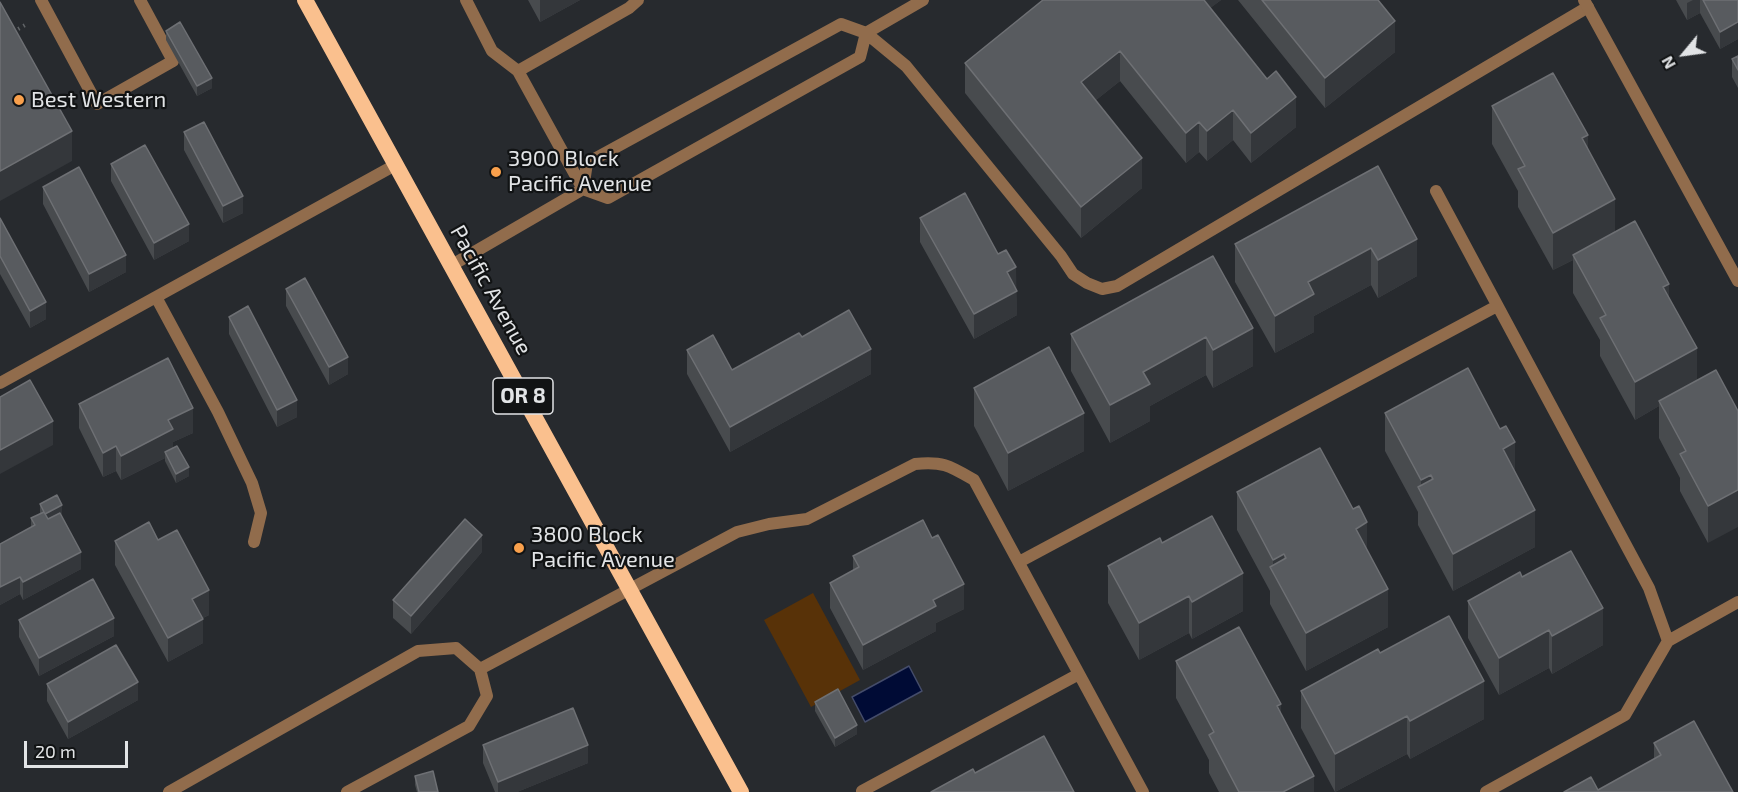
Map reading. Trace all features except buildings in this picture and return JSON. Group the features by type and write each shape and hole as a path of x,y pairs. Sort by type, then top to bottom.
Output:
{"highway":[{"name":"Pacific Avenue","path":"306,0 741,792"}],"street":[{"path":"41,0 97,104 173,62 140,0"},
{"path":"466,0 492,51 518,71 583,189 608,198 860,57 866,33 923,0"},
{"path":"518,71 629,8 638,0"},
{"path":"583,189 587,163 841,24 866,33 906,66 1073,274 1102,289 1117,285 1586,4 1738,281"},
{"path":"0,383 397,164"},
{"path":"452,265 583,189"},
{"path":"1436,191 1649,588 1668,641"},
{"path":"156,297 218,412 252,483 261,513 254,542"},
{"path":"1018,562 1497,306"},
{"path":"480,669 737,531 807,519 915,464 935,462 955,468 974,480 1143,792"},
{"path":"1486,792 1625,716 1668,641 1738,602"},
{"path":"169,792 418,651 456,648 480,669 488,696 469,726 347,792"},
{"path":"862,791 1079,674"}],"shaded area":[{"path":"813,593 860,680 811,707 764,620"}],"water":[{"path":"909,666 922,691 865,722 852,697"}],"place":[{"name":"Best Western","path":"19,100"},
{"name":"3900 Block Pacific Avenue","path":"496,172"},
{"name":"3800 Block Pacific Avenue","path":"519,548"}]}
